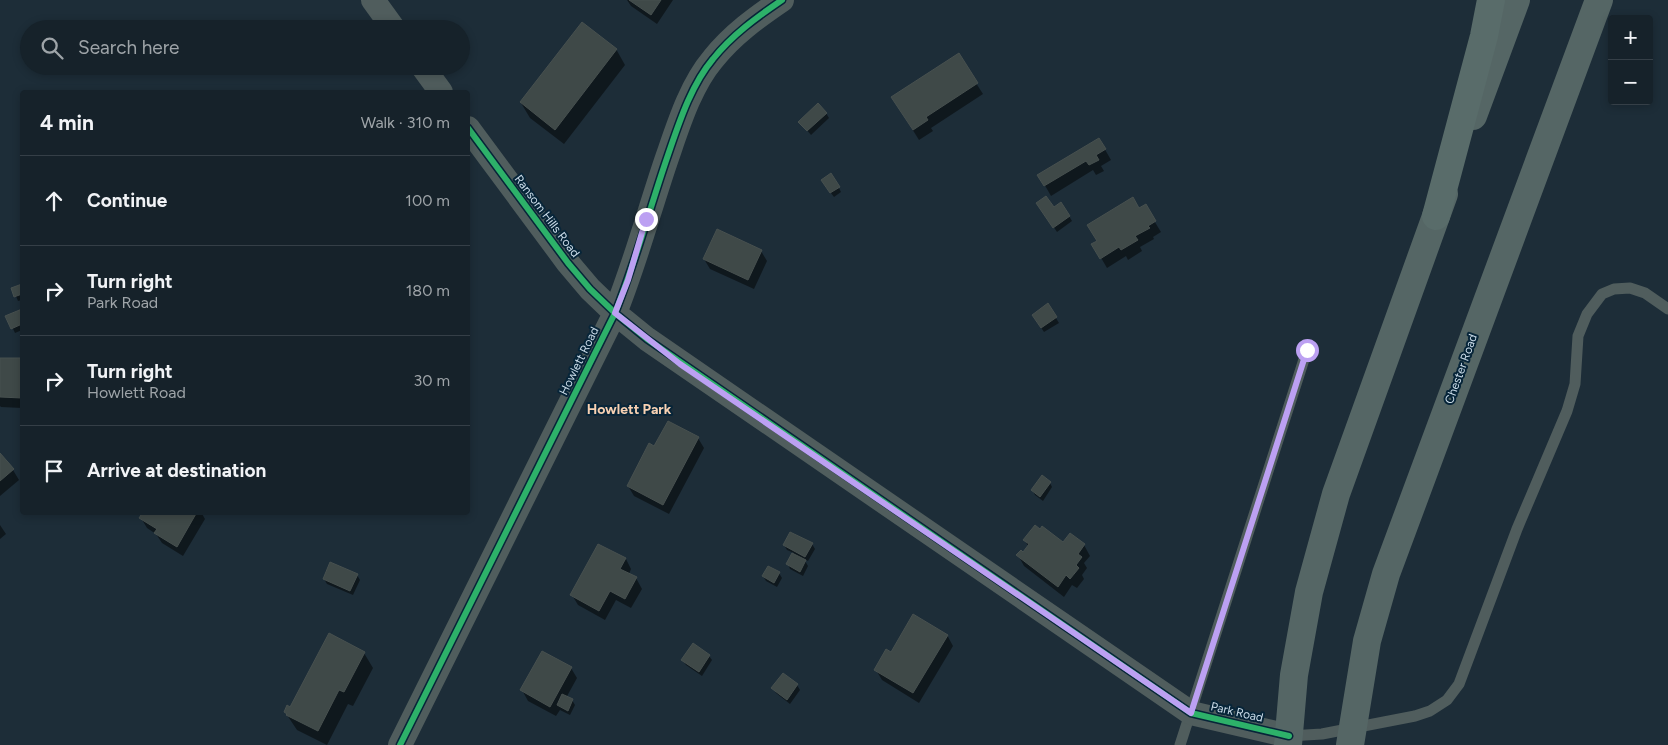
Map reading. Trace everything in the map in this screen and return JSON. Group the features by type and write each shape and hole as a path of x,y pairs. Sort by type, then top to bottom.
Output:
{"highway":[{"path":"1436,216 1484,36 1491,0"}],"main road":[{"path":"1288,741 1294,675 1309,592 1336,494 1516,0"},
{"name":"Chester Road","path":"1351,736 1367,641 1386,574 1599,0"}],"street":[{"path":"373,0 387,20"},
{"name":"Howlett Road","path":"400,745 615,313 628,280 646,219 678,127 698,82 712,59 734,37 782,0"},
{"path":"429,75 440,90"},
{"name":"Ransom Hills Road","path":"470,131 568,263 590,289 615,313"},
{"name":"Park Road","path":"615,313 680,364 1191,713 1288,741"}],"lane":[{"path":"1288,741 1322,734 1351,736 1430,711 1447,700 1459,684 1517,529 1567,411 1575,384 1578,336 1587,314 1602,294 1630,288 1645,293 1668,309"},
{"path":"1180,745 1307,350"}],"building":[{"path":"629,0 661,0 651,15"},
{"path":"582,22 617,49 555,130 520,102"},
{"path":"959,53 978,83 926,117 928,120 913,130 891,97"},
{"path":"818,103 827,113 807,131 798,122"},
{"path":"1099,138 1106,149 1096,155 1099,160 1089,165 1086,161 1044,186 1037,175"},
{"path":"831,173 840,187 830,193 821,180"},
{"path":"1046,196 1054,207 1061,202 1070,216 1053,228 1036,203"},
{"path":"1133,197 1139,208 1146,204 1156,221 1148,226 1150,228 1135,236 1138,240 1121,250 1119,247 1100,259 1091,244 1097,241 1087,225"},
{"path":"717,229 762,250 748,280 703,259"},
{"path":"20,285 20,295 14,297 11,288"},
{"path":"1048,303 1057,317 1041,328 1032,315"},
{"path":"20,310 20,325 11,329 5,316"},
{"path":"0,358 20,358 20,398 0,397"},
{"path":"668,421 699,437 663,505 627,486 649,443 654,446"},
{"path":"0,453 14,469 0,481"},
{"path":"1042,475 1051,482 1040,497 1031,490"},
{"path":"141,515 195,515 177,547 154,533 157,529 139,518"},
{"path":"1035,525 1040,529 1042,526 1063,542 1070,533 1085,544 1078,554 1082,557 1076,565 1079,568 1070,579 1066,575 1058,587 1016,555 1021,550 1023,552 1029,544 1023,540"},
{"path":"790,532 813,543 805,557 783,545"},
{"path":"598,544 626,558 620,569 637,577 625,599 610,591 599,611 570,595"},
{"path":"792,553 806,560 800,572 786,564"},
{"path":"330,562 358,574 350,591 323,579"},
{"path":"768,566 780,572 774,583 762,576"},
{"path":"913,614 948,635 913,693 874,670 886,649 891,652"},
{"path":"329,633 365,652 344,692 339,690 318,731 286,715 284,712 287,705 290,707"},
{"path":"693,643 710,655 699,672 681,660"},
{"path":"542,651 572,667 550,707 520,690"},
{"path":"783,673 798,684 787,700 771,688"},
{"path":"562,694 573,699 568,711 557,705"}],"cycle path":[{"path":"400,745 615,313 630,274 677,130 698,80 728,42 782,0"},
{"path":"470,131 568,263 590,289 615,313 647,339 1191,713 1289,736"}],"district":[{"name":"Howlett Park","path":"629,409"}],"route":[{"path":"646,219 628,280 615,313 680,364 1191,713 1307,350"}]}
